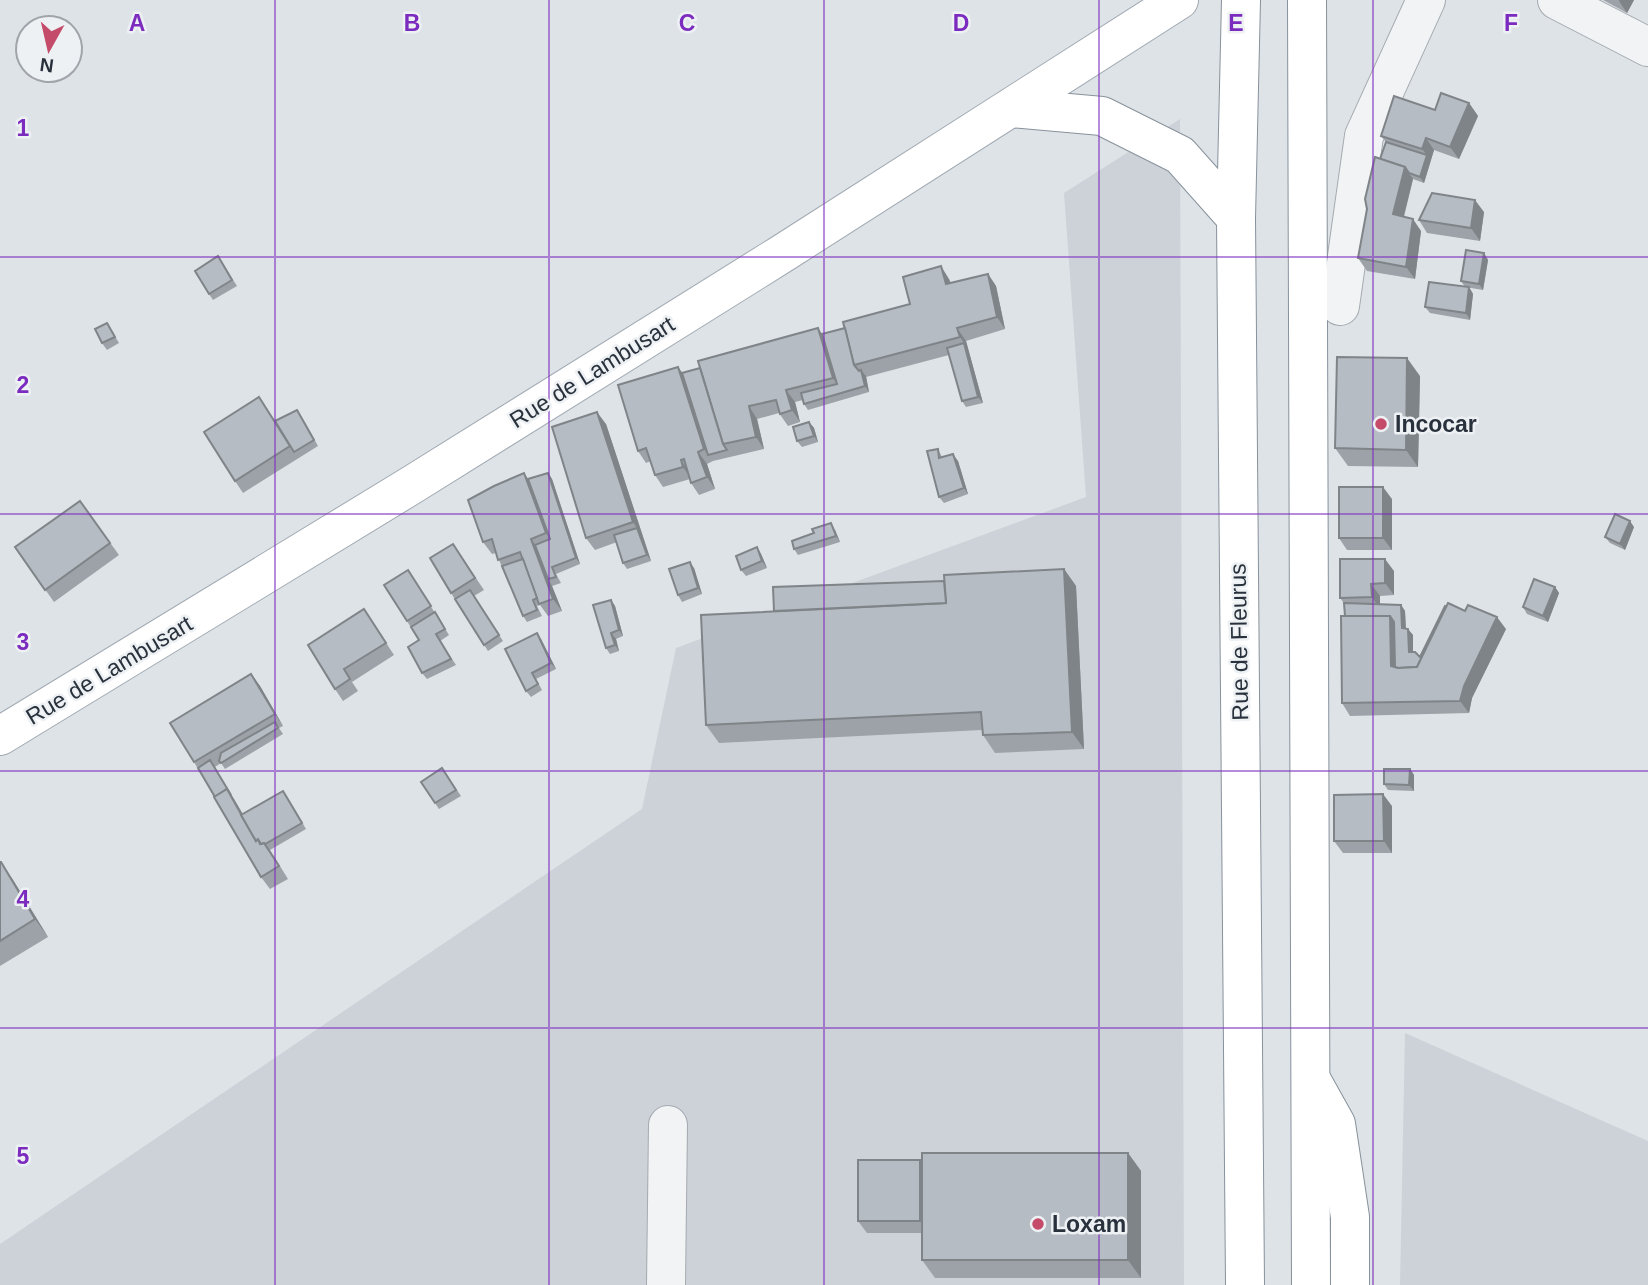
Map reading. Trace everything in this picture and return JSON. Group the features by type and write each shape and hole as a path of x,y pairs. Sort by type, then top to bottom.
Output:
{"main road":[{"name":"Rue de Lambusart","path":"0,737 468,450 1179,0"},
{"name":"Rue de Fleurus","path":"1241,0 1236,218 1245,1285"},
{"path":"1307,0 1311,1285"},
{"path":"1011,108 1102,116 1125,127 1180,155 1236,218"},
{"path":"1309,1074 1336,1124 1350,1217 1350,1285"}],"street":[{"path":"1340,306 1364,136 1426,0"},
{"path":"1557,0 1648,47"},
{"path":"666,1285 668,1125"}],"shaded area":[{"path":"1180,119 1184,1285 0,1285 0,1244 642,809 676,648 1086,497 1064,193"},
{"path":"1405,1033 1648,1141 1648,1285 1400,1285"}],"building":[{"path":"1441,93 1469,103 1450,147 1426,138 1422,149 1381,136 1394,96 1435,110"},
{"path":"1386,142 1427,155 1420,177 1409,173 1405,167 1380,159"},
{"path":"1375,157 1405,167 1393,214 1413,219 1406,267 1358,258 1367,209 1365,199"},
{"path":"1432,193 1475,200 1471,228 1419,220"},
{"path":"1466,250 1484,253 1479,284 1461,281"},
{"path":"218,256 232,280 209,294 195,271"},
{"path":"941,266 946,284 988,274 997,317 957,328 960,337 854,365 843,322 910,304 903,277"},
{"path":"1429,282 1469,287 1466,313 1425,307"},
{"path":"107,323 115,337 102,343 95,329"},
{"path":"818,328 833,378 786,390 792,410 780,414 776,400 749,406 756,437 723,444 698,361"},
{"path":"845,328 854,365 861,370 865,386 804,404 801,393 837,384 822,334"},
{"path":"964,343 978,397 962,401 947,348"},
{"path":"1337,357 1407,358 1406,450 1335,448"},
{"path":"678,367 704,449 698,452 707,477 691,483 684,459 681,460 683,467 655,475 646,448 638,451 618,385"},
{"path":"700,368 727,450 708,455 682,373"},
{"path":"259,397 290,446 235,481 204,432"},
{"path":"297,410 314,440 294,452 275,421"},
{"path":"597,412 633,522 586,538 552,427"},
{"path":"809,422 814,436 797,441 793,427"},
{"path":"938,449 939,458 953,454 964,488 939,497 927,451"},
{"path":"524,473 546,533 531,539 553,599 539,604 520,552 498,560 492,539 483,542 468,500"},
{"path":"548,473 576,558 552,567 556,577 548,579 535,545 550,539 528,479"},
{"path":"1339,487 1383,487 1383,538 1339,538"},
{"path":"80,501 110,543 45,590 15,547"},
{"path":"1615,514 1630,521 1620,544 1605,537"},
{"path":"831,523 836,536 794,549 792,541 814,533 812,529"},
{"path":"637,528 647,555 623,563 614,535"},
{"path":"453,544 475,578 451,593 430,558"},
{"path":"757,547 762,561 741,570 736,556"},
{"path":"523,559 537,598 533,600 537,610 523,616 502,566"},
{"path":"1340,559 1385,559 1385,583 1371,584 1372,597 1340,598"},
{"path":"690,562 698,588 678,595 669,569"},
{"path":"1064,569 1072,732 983,735 981,712 706,725 701,615 946,603 944,575"},
{"path":"408,570 431,606 407,621 384,585"},
{"path":"1534,579 1555,587 1543,616 1523,607"},
{"path":"944,581 946,603 774,611 773,587"},
{"path":"470,590 499,635 484,645 455,599"},
{"path":"611,600 619,630 611,633 615,645 606,648 593,605"},
{"path":"1344,603 1401,605 1402,628 1408,629 1409,652 1415,652 1420,657 1445,606 1447,607 1417,667 1398,668 1395,667 1394,622 1390,616 1345,616"},
{"path":"1448,603 1465,611 1468,605 1497,617 1464,686 1460,701 1342,703 1341,616 1390,616 1391,666 1417,667"},
{"path":"364,609 386,643 344,669 350,679 335,689 308,645"},
{"path":"435,612 445,629 436,634 451,659 422,673 408,647 419,640 411,627"},
{"path":"537,633 551,663 532,673 538,684 526,691 505,649"},
{"path":"251,674 275,714 194,762 170,723"},
{"path":"275,722 278,728 221,763 219,761 221,753"},
{"path":"210,760 231,795 227,789 215,797 198,768"},
{"path":"442,768 456,790 435,803 421,782"},
{"path":"1384,769 1410,769 1409,785 1384,784"},
{"path":"227,789 256,841 258,839 260,844 264,843 279,866 261,877 214,797"},
{"path":"283,791 302,823 261,844 258,839 256,841 241,815"},
{"path":"1383,794 1384,841 1334,841 1334,795"},
{"path":"0,862 35,919 0,941"},
{"name":"Loxam","path":"922,1153 1128,1153 1128,1260 922,1260"},
{"path":"858,1160 920,1160 920,1221 858,1221"}],"place":[{"name":"Incocar","path":"1381,424"},
{"name":"Loxam","path":"1038,1224"}]}
